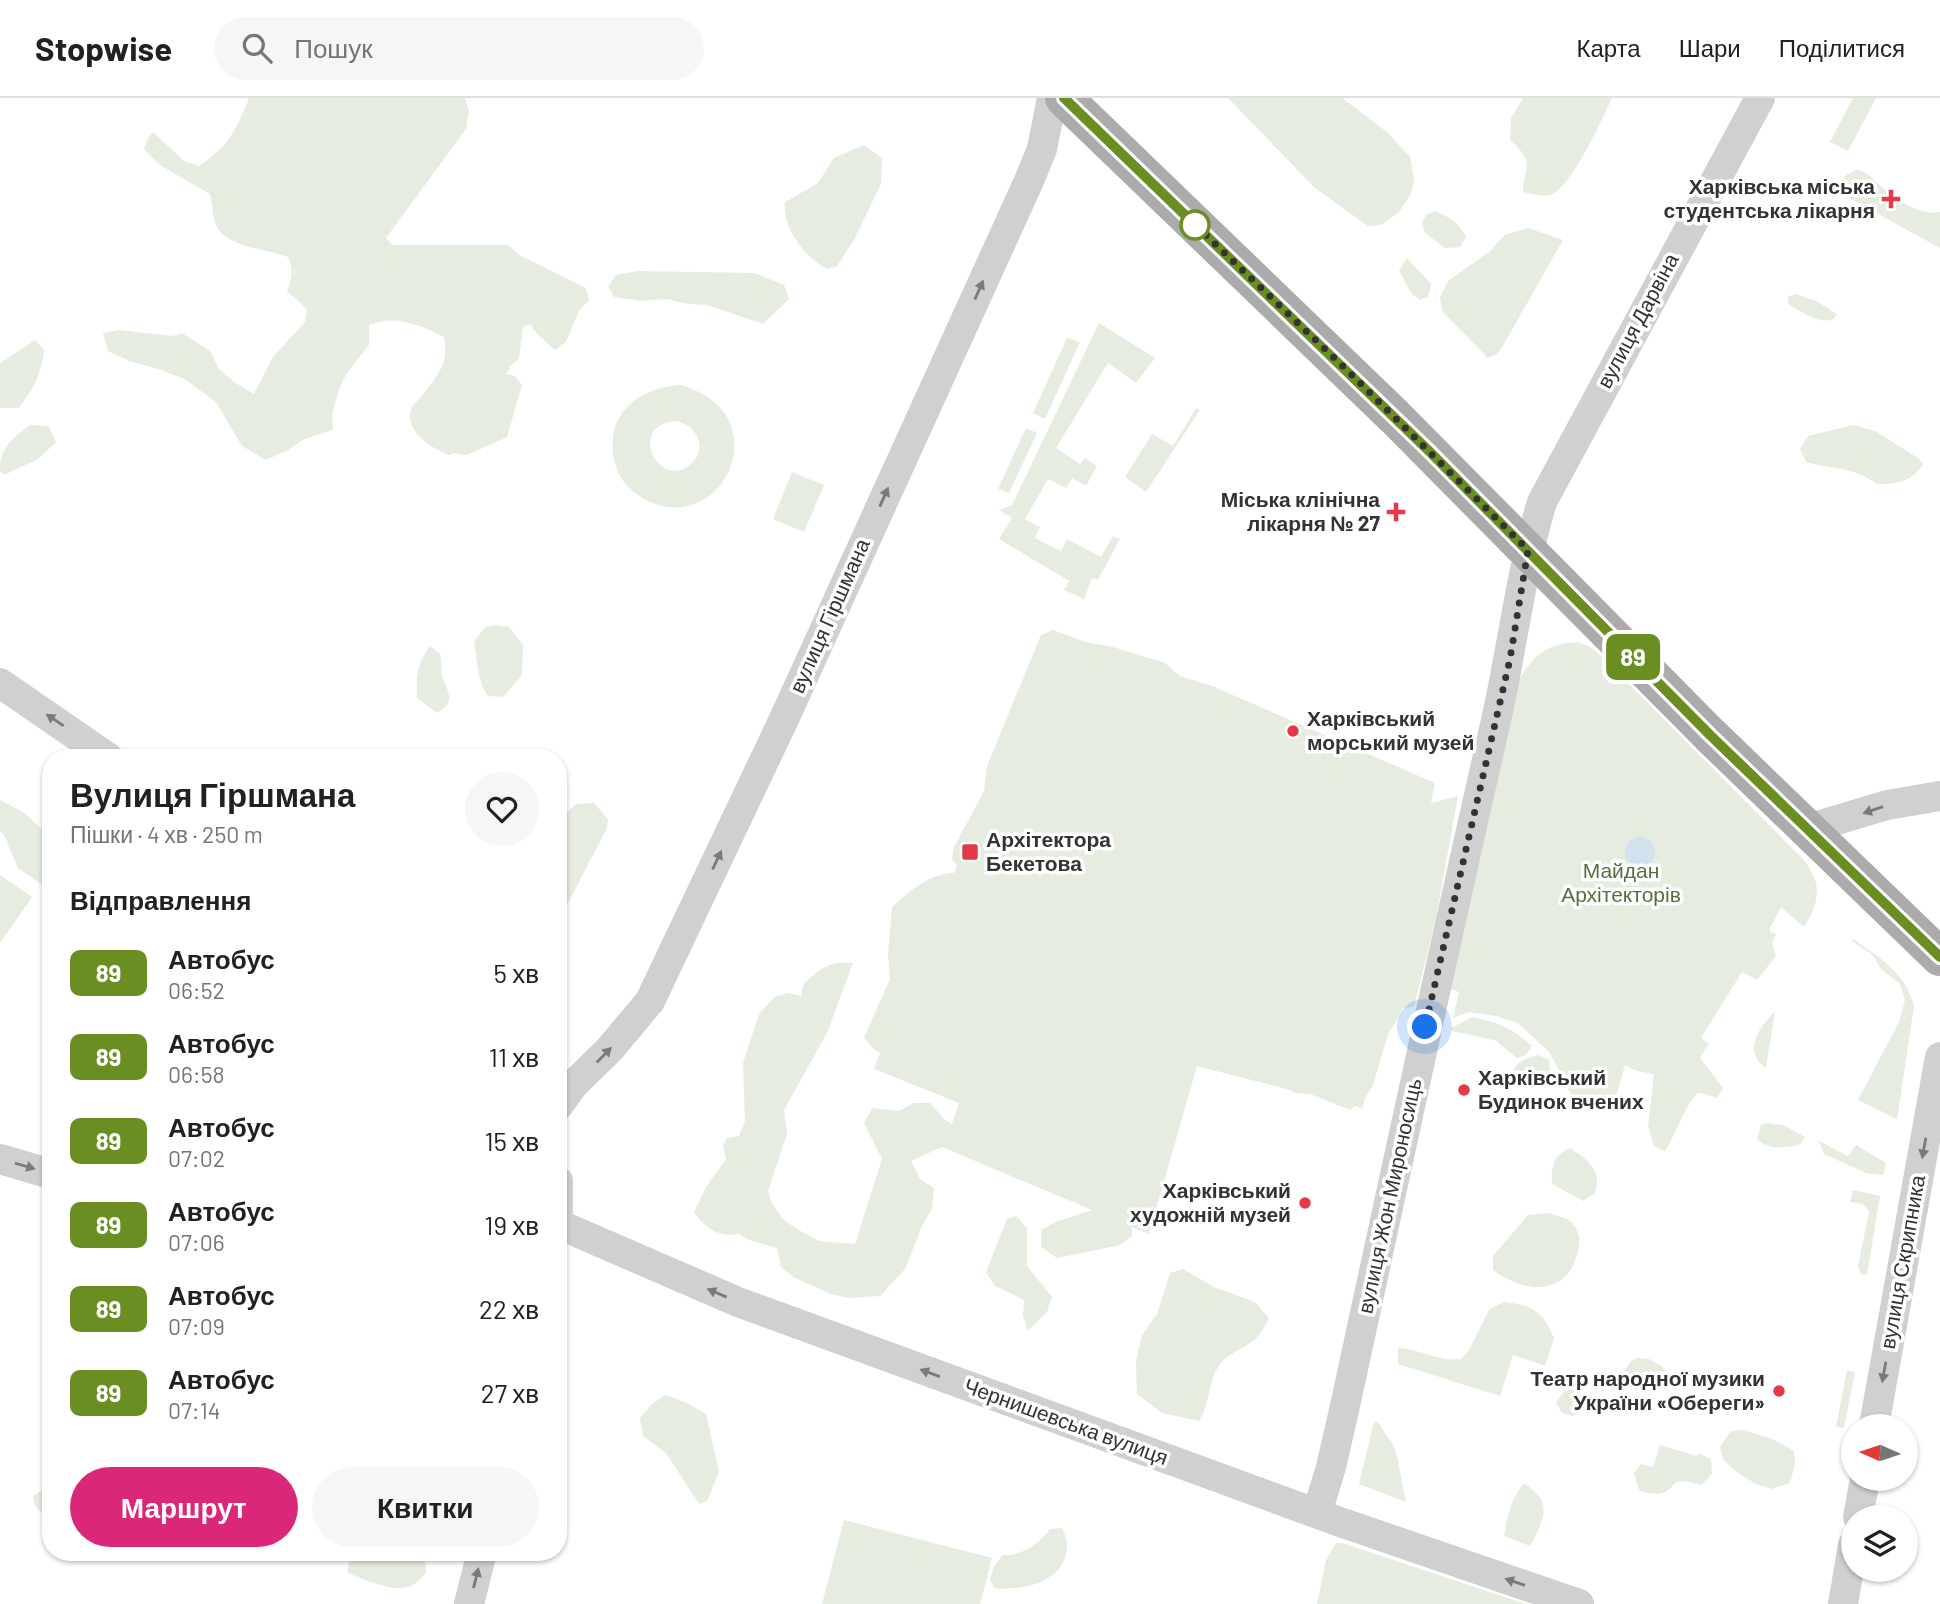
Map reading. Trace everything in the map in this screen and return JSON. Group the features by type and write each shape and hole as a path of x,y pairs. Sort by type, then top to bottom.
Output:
{"main road":[{"path":"1064,98 1349,372 1710,735 1940,957"}],"street":[{"name":"вулиця Гіршмана","path":"567,1094 650,1001 783,719 1028,183 1042,149 1052,98"},
{"name":"вулиця Дарвіна","path":"1528,550 1542,502 1760,98"},
{"name":"вулиця Жон Мироносиць","path":"1317,1513 1337,1443 1425,1027 1510,659 1528,550"},
{"path":"0,683 96,749"},
{"path":"1807,829 1886,805 1940,796"},
{"name":"вулиця Скрипника","path":"1876,1414 1940,1057"},
{"path":"0,1159 42,1171"},
{"name":"Чернишевська вулиця","path":"567,1229 738,1301 1109,1439 1579,1604"},
{"path":"469,1604 480,1561"},
{"path":"1843,1604 1847,1582"}],"green space":[{"path":"249,98 465,98 469,111 466,129 386,238 392,245 508,245 519,255 586,288 589,300 579,311 566,342 555,350 530,324 523,327 519,359 511,365 506,374 515,376 522,385 507,437 467,455 450,455 428,444 416,432 410,417 411,409 441,369 445,346 444,337 407,322 388,321 369,325 369,345 347,373 339,389 332,415 333,430 304,439 266,460 242,446 216,402 186,380 108,351 103,333 119,330 172,336 182,333 210,351 219,369 254,394 273,357 305,322 307,309 287,291 292,274 288,257 239,243 222,234 215,223 210,194 161,166 144,149 153,132 184,161 199,166 217,152 230,136"},
{"path":"1228,98 1342,98 1387,132 1410,157 1414,178 1412,192 1399,212 1381,225 1368,226 1315,188"},
{"path":"1523,98 1612,98 1576,167 1567,181 1550,195 1523,192 1526,159 1510,140 1511,118"},
{"path":"1853,98 1876,98 1848,151 1830,142"},
{"path":"864,145 882,158 881,184 854,240 837,266 827,269 811,257 797,241 787,222 785,202 818,183 834,158"},
{"path":"1856,170 1869,175 1884,189 1913,208 1940,212 1940,248 1840,193 1840,184 1846,175"},
{"path":"1435,211 1460,227 1466,237 1460,247 1445,248 1425,233 1422,223 1426,215"},
{"path":"1528,228 1563,240 1504,344 1497,354 1488,358 1442,311 1440,297 1448,281 1489,252 1505,235"},
{"path":"1407,258 1431,284 1428,297 1420,300 1412,294 1399,271"},
{"path":"637,271 755,273 784,285 789,299 763,324 707,305 668,299 642,301 614,297 608,286 616,275"},
{"path":"1795,294 1816,301 1837,314 1834,319 1828,320 1810,316 1788,304 1788,297"},
{"path":"1099,323 1155,358 1136,383 1108,363 1056,448 1080,464 1085,458 1097,466 1086,486 1072,478 1066,488 1048,479 1025,519 1040,527 1035,538 1061,551 1067,539 1101,557 1113,536 1120,539 1098,580 1092,578 1084,599 1064,590 1069,581 999,539 1012,518 999,510 1012,505"},
{"path":"1067,338 1080,342 1045,419 1033,413"},
{"path":"35,340 44,350 33,387 19,408 0,408 0,363"},
{"path":"680,385 710,399 728,419 734,442 731,466 719,486 701,501 677,508 650,502 633,491 617,470 613,446 614,431 627,408 637,399 664,387","holes":["676,421 694,432 699,449 693,462 681,470 670,470 660,465 653,455 650,444 652,434 660,425"]},
{"path":"1196,408 1200,410 1146,492 1125,477 1152,434 1173,446"},
{"path":"30,425 48,426 56,442 38,459 4,475 0,471 4,450"},
{"path":"1853,425 1875,431 1918,458 1923,464 1909,478 1877,484 1851,471 1806,462 1800,449 1808,436"},
{"path":"1026,428 1037,433 1009,493 998,489"},
{"path":"792,472 824,485 804,532 773,519"},
{"path":"485,627 509,627 523,645 522,675 503,697 488,696 484,689 479,676 474,642"},
{"path":"1053,630 1086,642 1113,647 1165,663 1180,676 1212,686 1435,783 1431,803 1458,796 1436,918 1414,1007 1402,1008 1388,1034 1373,1085 1364,1100 1363,1108 1355,1106 1350,1110 1310,1094 1295,1093 1197,1066 1149,1234 1129,1226 1132,1236 1120,1245 1057,1258 1041,1247 1041,1230 1092,1210 942,1147 911,1161 920,1179 934,1188 932,1209 905,1269 880,1296 848,1298 831,1294 793,1277 781,1267 777,1248 749,1240 739,1234 719,1233 703,1223 694,1212 706,1187 726,1159 723,1146 727,1138 739,1136 745,1121 743,1063 759,1014 775,997 787,993 801,996 804,983 826,967 837,963 853,963 827,1033 784,1110 787,1134 768,1191 772,1204 783,1219 795,1228 819,1241 855,1244 882,1159 864,1123 872,1108 898,1111 914,1103 930,1103 952,1124 959,1103 874,1069 880,1053 864,1038 890,979 888,955 892,907 913,889 929,880 954,873 957,866 952,859 954,847 984,791 987,766 1041,635"},
{"name":"Майдан Архітекторів","path":"1577,642 1591,647 1600,655 1798,854 1811,871 1817,888 1814,907 1804,927 1781,907 1769,930 1776,935 1772,943 1776,956 1757,980 1742,972 1701,1038 1709,1044 1700,1058 1723,1088 1717,1098 1698,1092 1665,1151 1654,1146 1648,1127 1654,1074 1637,1071 1625,1065 1613,1107 1572,1096 1550,1053 1518,1023 1469,1012 1453,1018 1459,992 1450,989 1519,679 1543,652 1557,645"},
{"path":"430,646 440,654 442,676 449,694 446,706 437,713 417,698 418,670"},
{"path":"0,800 23,812 42,829 42,885 18,868 0,831"},
{"path":"594,803 608,819 607,828 567,905 567,812 576,804"},
{"path":"0,875 32,897 0,943"},
{"path":"1853,939 1891,967 1905,985 1914,1006 1897,1119 1858,1100 1899,1022 1905,1000 1900,984 1881,969 1873,955 1852,941"},
{"path":"1775,1012 1766,1068 1759,1062 1754,1047 1763,1024"},
{"path":"1472,1017 1504,1027 1532,1046 1526,1055 1517,1058 1498,1041 1452,1031 1451,1028"},
{"path":"1538,1055 1549,1060 1551,1087 1511,1078 1520,1062"},
{"path":"1761,1125 1783,1125 1805,1137 1800,1145 1767,1145 1757,1139"},
{"path":"1819,1141 1848,1156 1856,1145 1886,1163 1883,1175 1866,1173 1824,1154"},
{"path":"1570,1148 1588,1161 1597,1178 1595,1193 1583,1201 1552,1184 1554,1163"},
{"path":"1853,1190 1880,1196 1867,1275 1861,1274 1858,1267 1869,1211 1863,1204 1850,1202"},
{"path":"1548,1213 1571,1222 1579,1235 1577,1255 1563,1279 1541,1287 1529,1286 1517,1283 1493,1270 1493,1256 1528,1215"},
{"path":"1016,1216 1027,1228 1027,1266 1052,1297 1047,1312 1028,1331 1023,1316 1024,1300 995,1286 986,1272 1007,1219"},
{"path":"1183,1269 1214,1287 1255,1302 1269,1318 1256,1339 1221,1363 1213,1377 1206,1407 1199,1421 1162,1413 1137,1394 1136,1361 1142,1335 1157,1314 1170,1273"},
{"path":"1504,1302 1522,1305 1535,1311 1545,1321 1554,1338 1545,1366 1513,1355 1500,1396 1398,1364 1398,1348 1445,1359 1461,1359 1469,1350 1489,1310"},
{"path":"1637,1358 1649,1359 1662,1366 1665,1372 1654,1385 1623,1374 1631,1361"},
{"path":"1847,1370 1855,1372 1847,1414 1841,1414 1841,1428 1836,1427"},
{"path":"1572,1389 1580,1393 1587,1403 1584,1411 1573,1416 1562,1413 1556,1402 1564,1392"},
{"path":"665,1395 706,1414 719,1472 707,1501 699,1504 666,1453 643,1436 640,1418 651,1405"},
{"path":"1374,1422 1378,1422 1393,1445 1406,1502 1359,1484"},
{"path":"1744,1430 1772,1439 1794,1451 1795,1464 1790,1483 1772,1489 1756,1484 1735,1471 1723,1459 1720,1447 1731,1431"},
{"path":"1660,1445 1697,1456 1698,1453 1711,1459 1712,1474 1701,1485 1683,1481 1676,1482 1669,1490 1661,1493 1639,1490 1634,1473 1641,1464 1653,1467"},
{"path":"1523,1484 1537,1494 1543,1507 1540,1527 1530,1546 1504,1536 1510,1508"},
{"path":"42,1490 42,1513 35,1506 33,1496"},
{"path":"844,1520 992,1558 980,1604 822,1604"},
{"path":"1062,1528 1067,1542 1065,1557 1052,1575 1018,1588 994,1588 990,1579 994,1566 1003,1555 1023,1551 1041,1540 1050,1529"},
{"path":"1336,1543 1526,1604 1317,1604 1326,1560"},
{"path":"349,1561 425,1561 426,1572 413,1585 394,1588 347,1572"}],"water":[{"path":"1640,837 1646,838 1654,846 1654,858 1646,866 1640,867 1634,866 1626,858 1625,852 1626,846 1634,838"}],"bus line":[{"name":"89","path":"1064,98 1349,372 1710,735 1940,957"}],"place":[{"name":"Харківська міська студентська лікарня","path":"1891,199"},
{"name":"Міська клінічна лікарня № 27","path":"1396,512"},
{"name":"Харківський морський музей","path":"1293,731"},
{"name":"Архітектора Бекетова","path":"970,852"},
{"name":"Харківський Будинок вчених","path":"1464,1090"},
{"name":"Харківський художній музей","path":"1305,1203"},
{"name":"Театр народної музики України «Обереги»","path":"1779,1391"}],"route":[{"path":"1195,225 1187,217 1349,372 1528,550 1510,659 1425,1027"}]}
